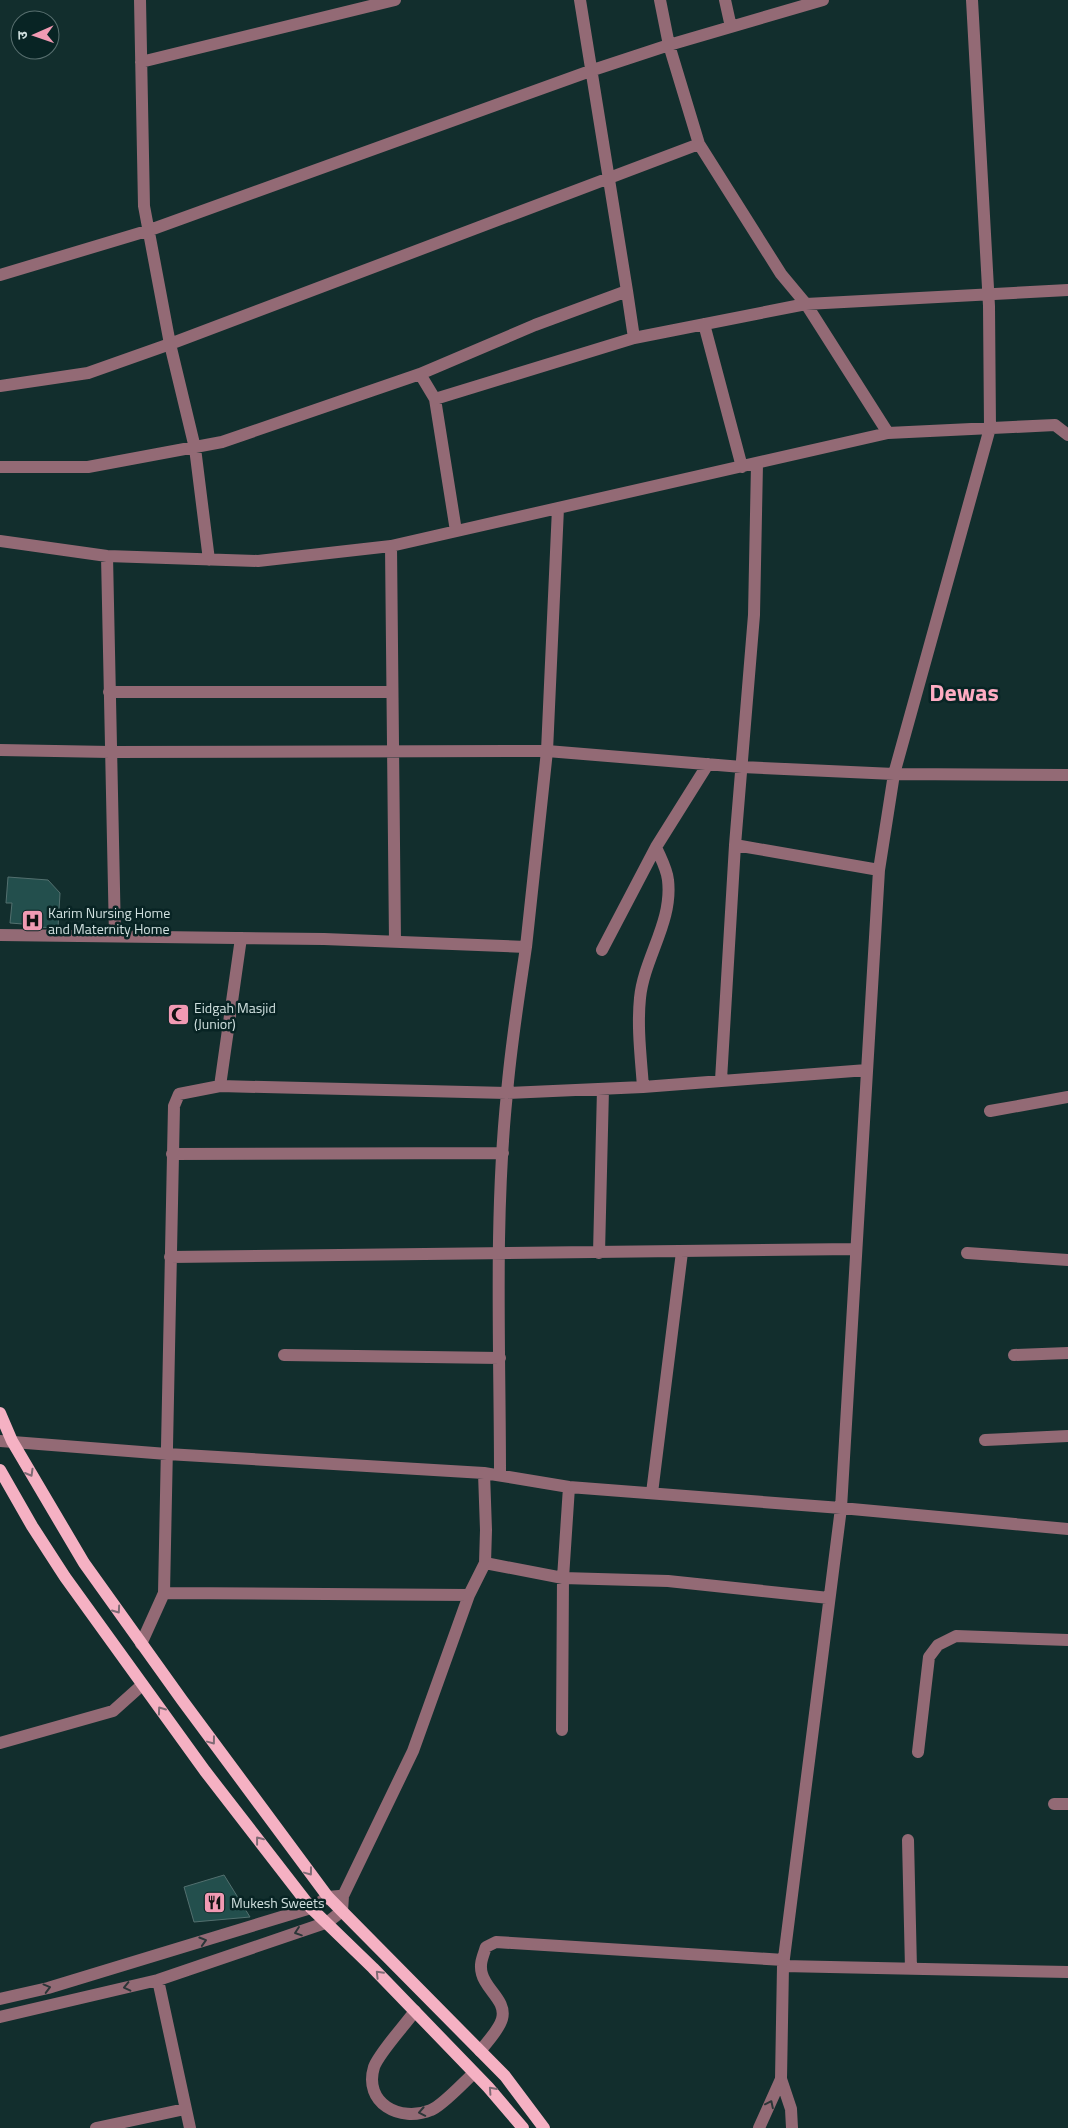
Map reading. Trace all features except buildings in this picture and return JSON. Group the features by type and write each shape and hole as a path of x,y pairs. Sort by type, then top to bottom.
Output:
{"main road":[{"path":"0,1414 6,1441 84,1563 141,1644 328,1897 505,2076 544,2128"},
{"path":"0,1470 65,1578 205,1771 311,1908 328,1922 474,2073 523,2128"}],"street":[{"path":"140,0 144,206 170,344 195,448 209,560"},
{"path":"141,62 395,0"},
{"path":"580,0 593,70 608,178 634,338"},
{"path":"660,0 668,45 699,144 781,274 806,304 888,433"},
{"path":"725,0 731,27"},
{"path":"0,275 150,230 593,70 668,45 823,0"},
{"path":"792,2128 791,2109 781,2079 784,1963 841,1508 879,870 894,774 990,428 988,294 972,0"},
{"path":"0,386 88,373 170,344 699,144"},
{"path":"435,399 634,338 806,304 1068,290"},
{"path":"0,467 88,467 222,442 420,374 535,325 627,291"},
{"path":"704,324 742,467"},
{"path":"420,374 435,399 456,531"},
{"path":"0,541 107,556 258,562 391,546 888,433 1055,425 1068,435"},
{"path":"722,1080 735,845 754,615 757,464"},
{"path":"500,1475 499,1254 506,1093 526,947 547,751 558,508"},
{"path":"391,546 395,942"},
{"path":"107,556 115,936"},
{"path":"110,692 392,692"},
{"path":"0,750 110,752 547,751 742,767 894,774 1068,775"},
{"path":"602,950 656,847 708,764"},
{"path":"735,845 879,870"},
{"path":"643,1087 638,1027 640,997 655,944 665,918 669,895 668,878 656,847"},
{"path":"0,935 241,938 526,947"},
{"path":"220,1086 241,938"},
{"path":"141,1644 164,1593 172,1154 174,1106 179,1094 220,1086 506,1093 643,1087 867,1070"},
{"path":"599,1253 603,1089"},
{"path":"990,1111 1068,1097"},
{"path":"172,1154 503,1153"},
{"path":"170,1257 856,1249"},
{"path":"652,1493 682,1252"},
{"path":"967,1253 1068,1260"},
{"path":"1014,1355 1068,1353"},
{"path":"284,1355 500,1358"},
{"path":"984,1440 1068,1436"},
{"path":"6,1441 167,1454 484,1473 569,1486 1068,1529"},
{"path":"0,2017 158,1980 328,1922 342,1911 343,1896 413,1751 469,1595 485,1562 484,1473"},
{"path":"562,1730 563,1578 569,1486"},
{"path":"485,1562 563,1578 668,1581 829,1598"},
{"path":"164,1593 469,1595"},
{"path":"918,1752 929,1657 938,1644 956,1636 1068,1640"},
{"path":"0,1743 113,1711 142,1685"},
{"path":"1054,1804 1068,1804"},
{"path":"908,1840 911,1969"},
{"path":"0,1999 48,1988 311,1908 328,1897 343,1896"},
{"path":"480,2052 503,2017 502,2007 482,1975 481,1962 486,1947 496,1942 784,1963 911,1969 1068,1972"},
{"path":"158,1980 190,2128"},
{"path":"415,2012 375,2065 372,2082 377,2100 388,2109 403,2113 416,2114 432,2110 474,2073"},
{"path":"758,2128 781,2079"},
{"path":"96,2128 185,2109"}],"place":[{"name":"Karim Nursing Home and Maternity Home","path":"32,920"},
{"name":"Eidgah Masjid (Junior)","path":"178,1015"},
{"name":"Mukesh Sweets","path":"215,1902"}],"district":[{"name":"Dewas","path":"964,692"}]}
